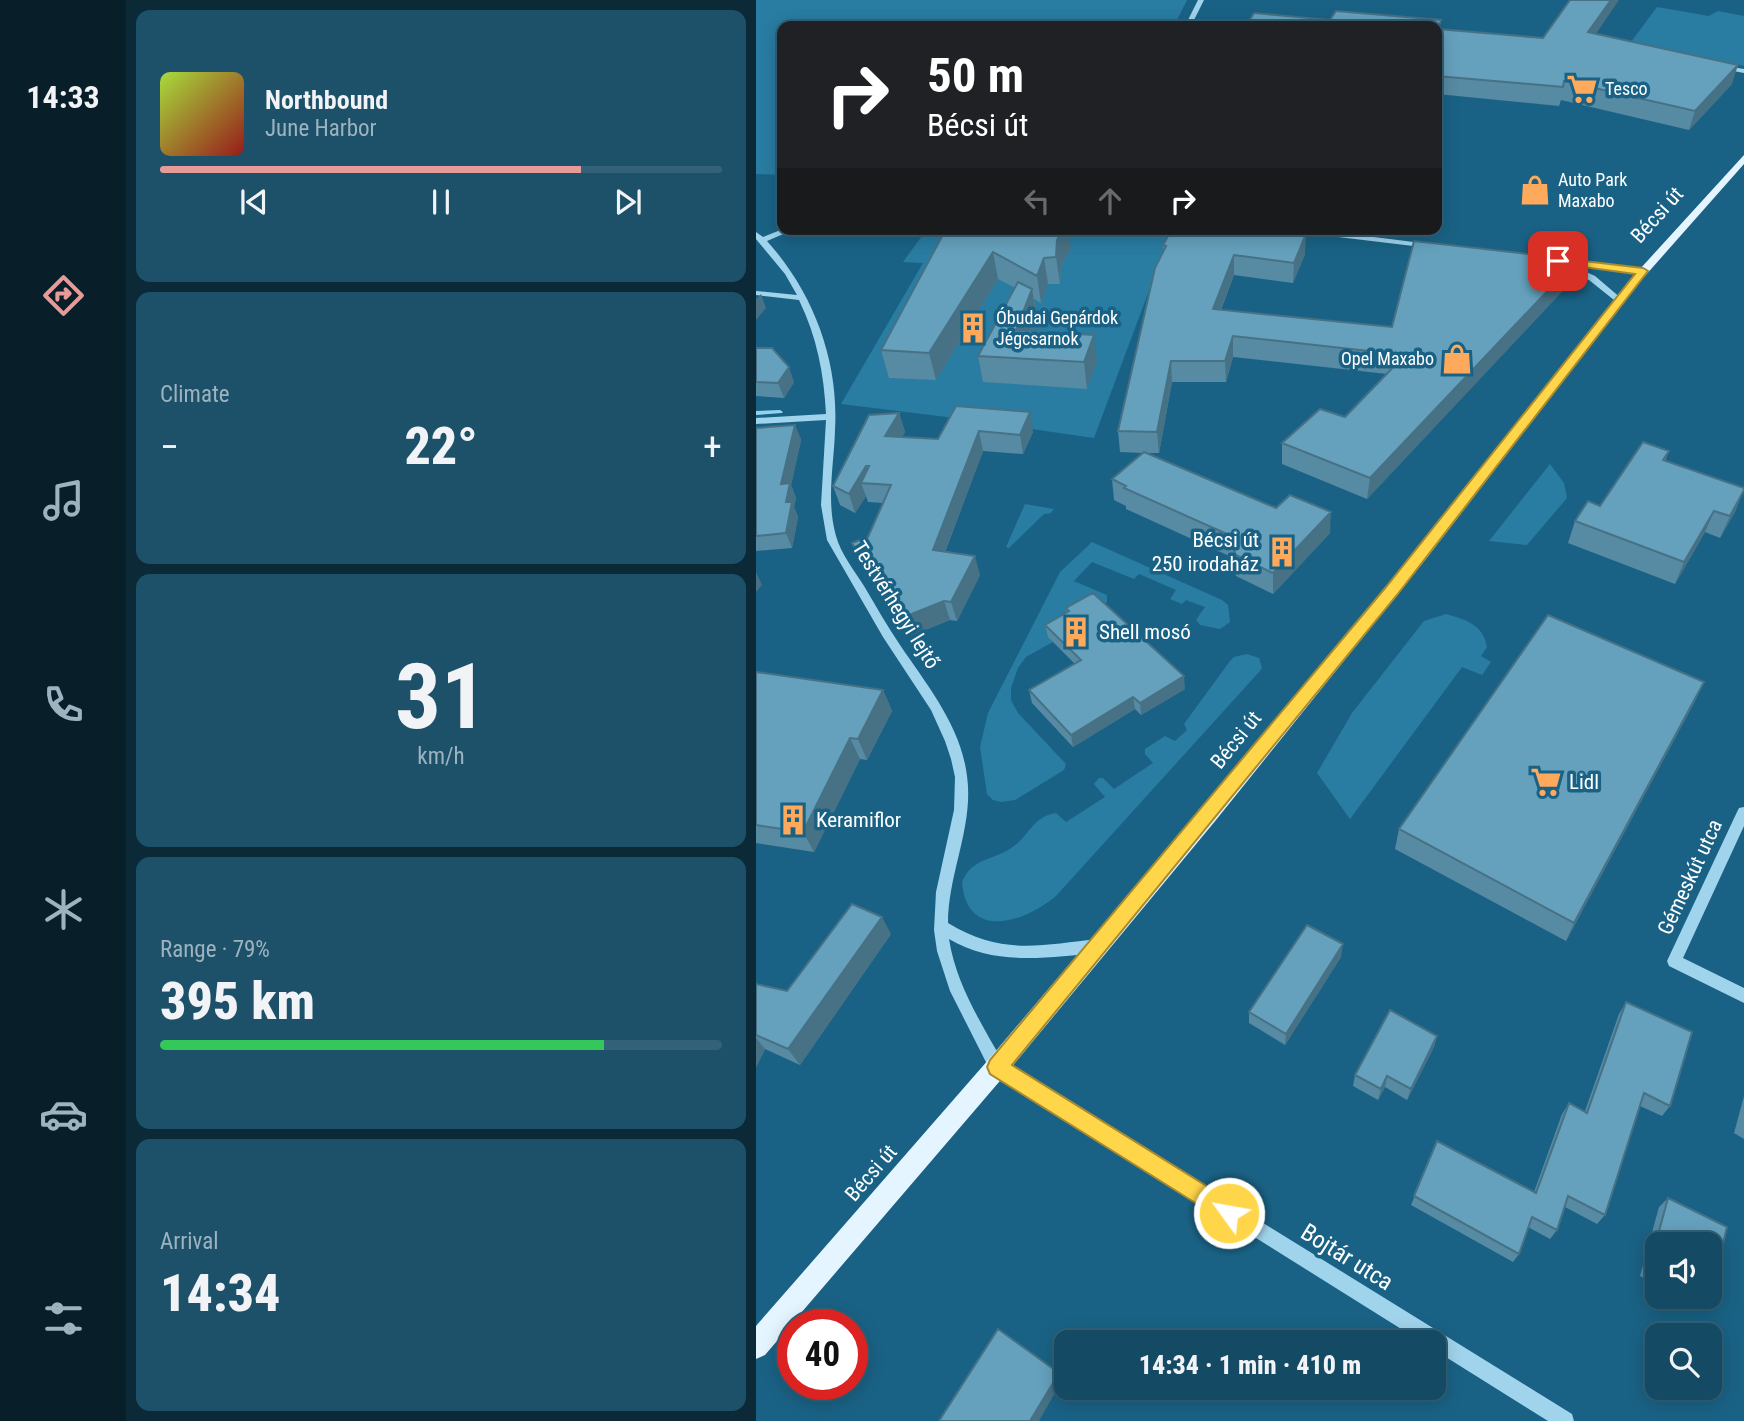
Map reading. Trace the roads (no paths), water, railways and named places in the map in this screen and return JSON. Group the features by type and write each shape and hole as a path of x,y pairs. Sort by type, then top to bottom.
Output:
{"main road":[{"name":"Bécsi út","path":"756,1346 1099,946 1407,572 1619,300 1744,158"}],"street":[{"path":"1190,21 1201,0"},
{"path":"1709,64 1744,71"},
{"path":"759,237 777,232"},
{"path":"1340,235 1434,246"},
{"name":"Testvérhegyi lejtő","path":"759,237 803,298 825,349 831,417 827,504 830,534 854,580 938,711 956,755 962,793 954,853 941,906 941,926 953,981 997,1067"},
{"path":"1529,257 1643,271"},
{"path":"1558,261 1592,278 1619,300"},
{"path":"756,293 803,298"},
{"path":"756,421 831,417"},
{"name":"Gémeskút utca","path":"1744,812 1674,961 1744,996"},
{"path":"941,926 958,938 985,950 1012,953 1099,946"},
{"name":"Bojtár utca","path":"997,1067 1565,1421"}],"waterway":[{"path":"756,413 780,412"}],"place":[{"name":"Tesco","path":"1582,89"},
{"name":"Auto Park Maxabo","path":"1535,190"},
{"name":"Óbudai Gepárdok Jégcsarnok","path":"973,328"},
{"name":"Opel Maxabo","path":"1457,359"},
{"name":"Bécsi út 250 irodaház","path":"1282,552"},
{"name":"Shell mosó","path":"1076,632"},
{"name":"Lidl","path":"1546,782"},
{"name":"Keramiflor","path":"793,820"}]}
